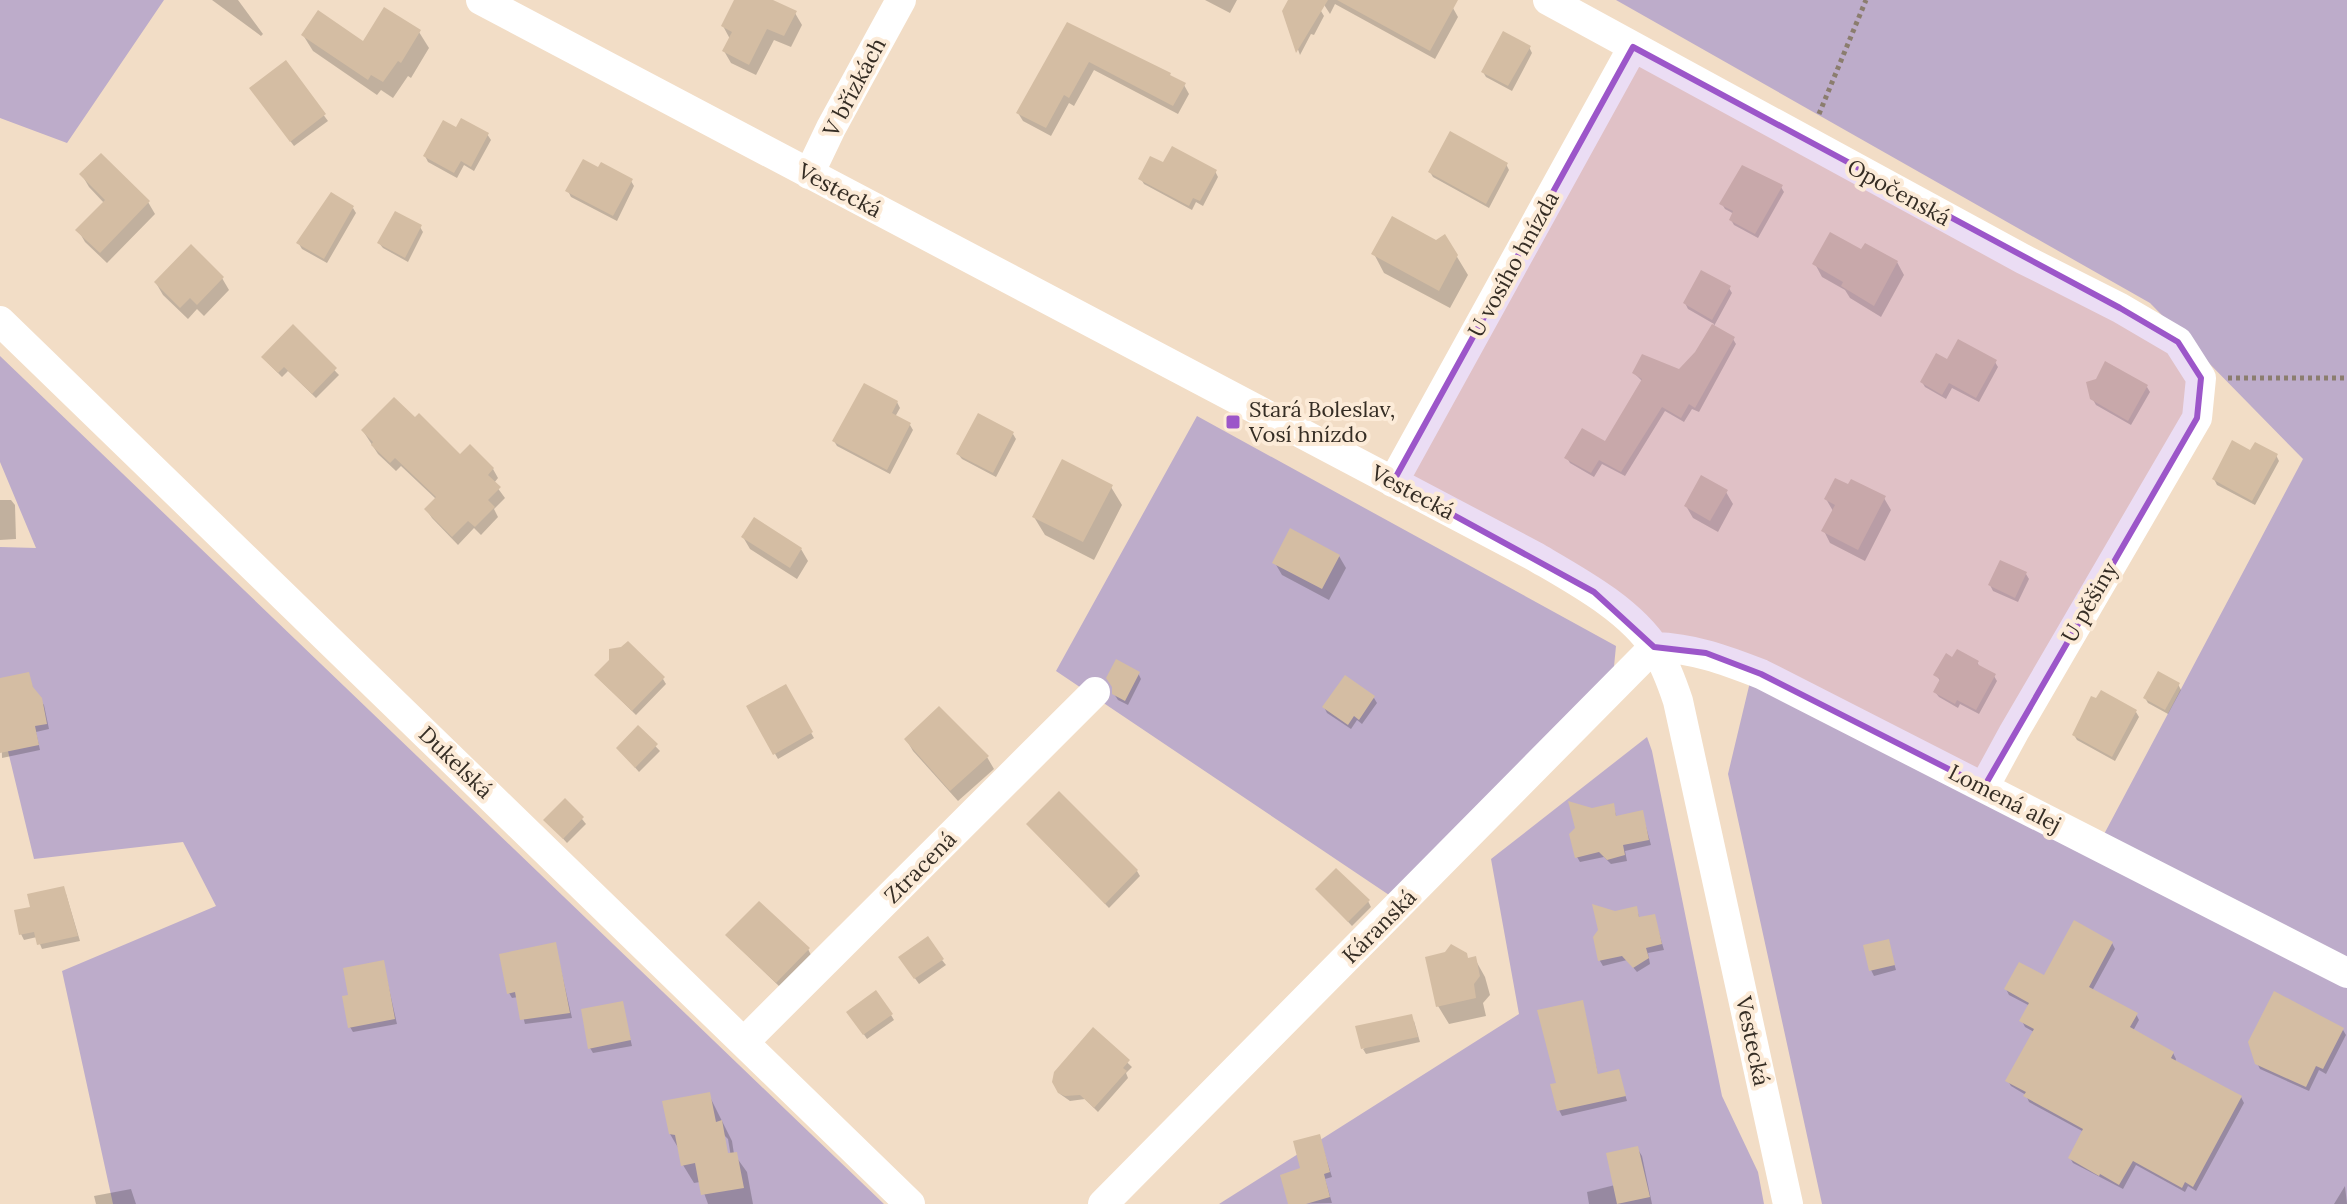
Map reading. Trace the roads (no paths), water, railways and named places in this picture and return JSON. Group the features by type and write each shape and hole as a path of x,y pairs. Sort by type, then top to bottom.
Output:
{"street":[{"name":"Vestecká","path":"481,0 1534,556 1594,592 1625,617 1654,647 1678,701 1788,1204"},
{"name":"V břízkách","path":"809,174 901,0"},
{"name":"Opočenská","path":"1548,0 2178,342 2201,378 2197,418"},
{"name":"U vosího hnízda","path":"1393,482 1633,47"},
{"name":"Dukelská","path":"0,321 910,1204"},
{"name":"U pěšiny","path":"1984,787 2197,418"},
{"name":"Lomená alej","path":"1654,647 1706,653 1761,674 2347,973"},
{"name":"Káranská","path":"1103,1204 1654,647"},
{"name":"Ztracená","path":"745,1041 1095,692"}],"place":[{"name":"Stará Boleslav, Vosí hnízdo","path":"1233,422"}]}
